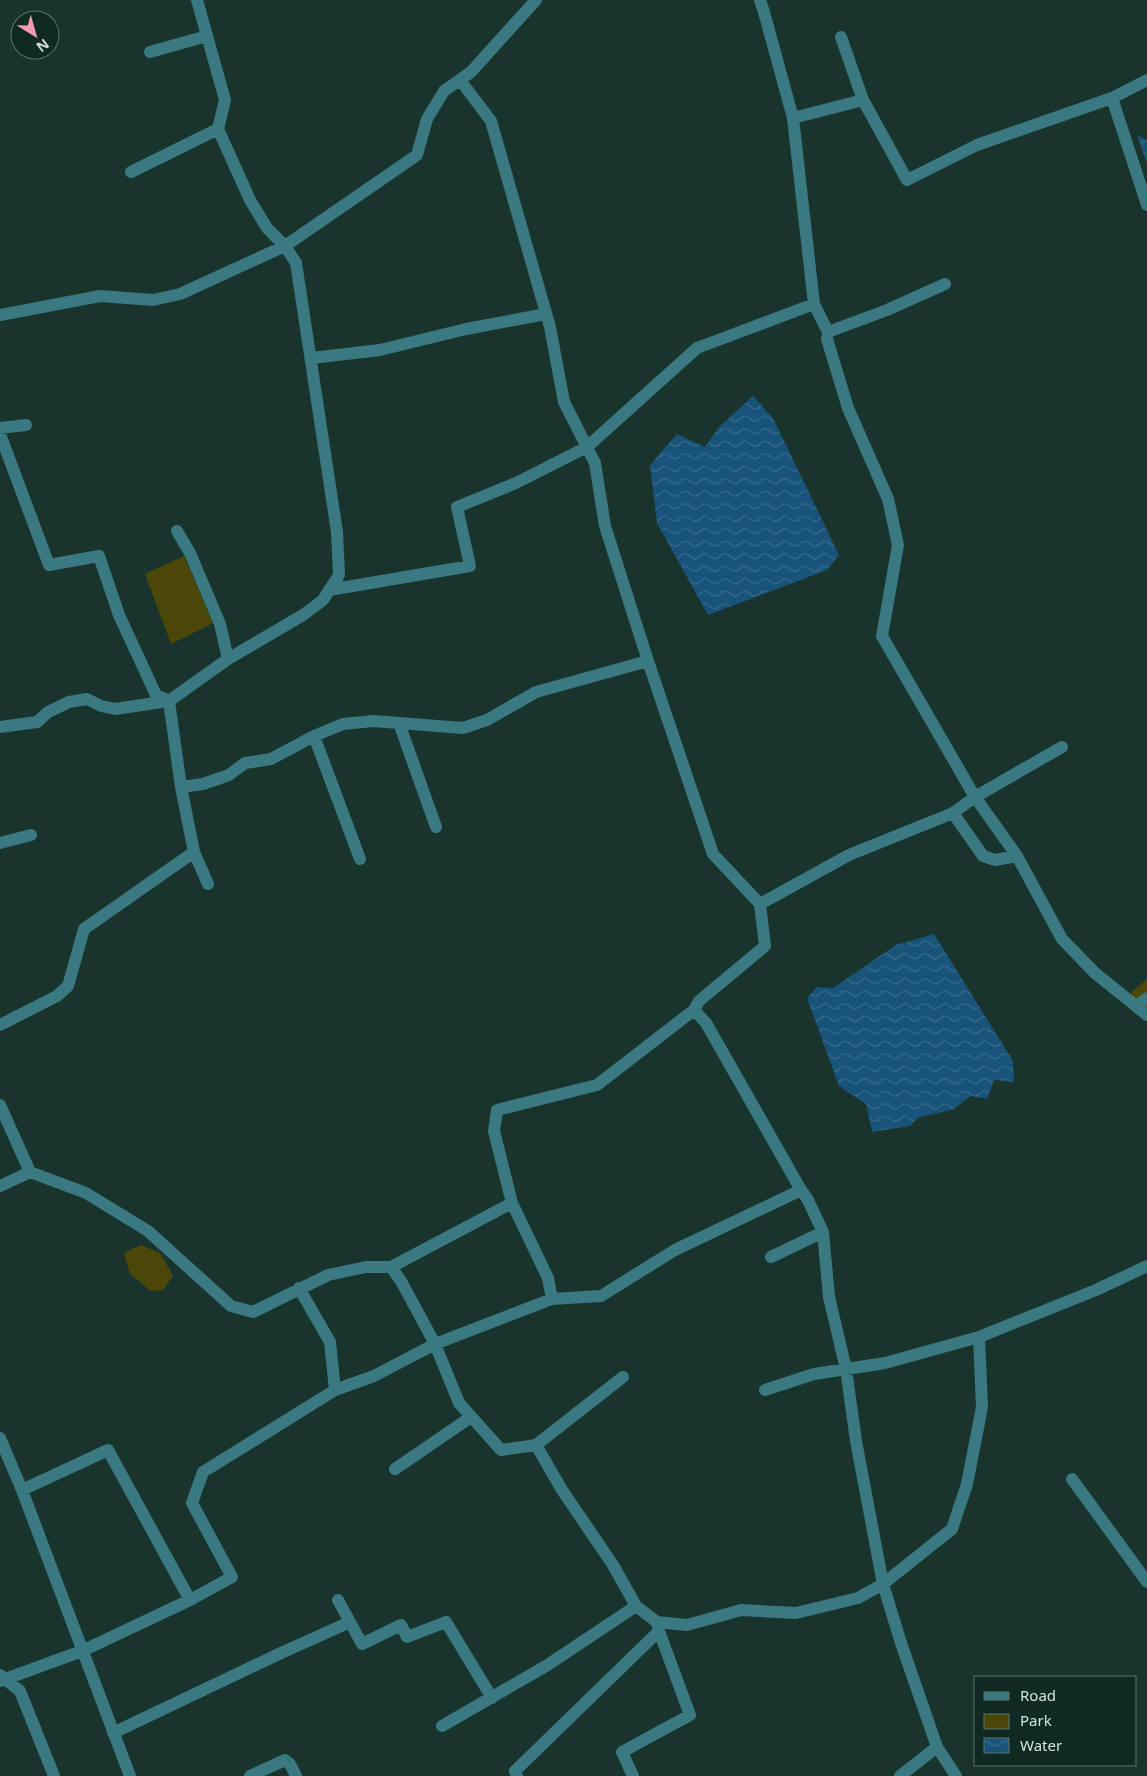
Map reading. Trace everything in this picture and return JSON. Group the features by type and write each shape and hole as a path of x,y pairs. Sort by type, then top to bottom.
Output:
{"street":[{"path":"0,727 36,722 48,712 69,702 88,699 101,706 114,709 169,702 228,658 303,614 323,600 339,575 337,532 312,358 296,263 285,246 267,228 254,207 218,129 225,100 198,0"},
{"path":"0,315 100,296 153,300 180,294 285,246 417,155 427,120 444,91 471,72 536,0"},
{"path":"760,0 793,118 814,304 828,332 827,339 848,408 888,499 898,545 882,636 975,797 1017,856 1062,939 1095,973 1147,1015"},
{"path":"150,52 207,36"},
{"path":"841,37 863,100 907,180 977,145 1112,98 1147,80"},
{"path":"460,80 491,121 546,314 564,402 595,463 605,526 713,854 760,904 764,946 699,1001 694,1010 597,1085 498,1110 494,1131 512,1202 548,1278 552,1299"},
{"path":"1112,98 1147,205"},
{"path":"793,118 863,100"},
{"path":"131,172 218,129"},
{"path":"828,332 887,310 945,284"},
{"path":"329,590 470,566 458,507 516,483 587,447 697,348 814,304"},
{"path":"312,358 380,350 466,329 546,314"},
{"path":"0,428 26,425"},
{"path":"0,434 49,565 99,556 119,615 156,695 169,702"},
{"path":"177,531 190,552 220,624 228,658"},
{"path":"181,788 203,784 229,775 245,763 272,759 314,736 344,724 373,721 463,728 487,720 536,692 648,661"},
{"path":"169,702 181,788 194,852 208,884"},
{"path":"399,723 436,827"},
{"path":"314,736 360,859"},
{"path":"760,904 850,855 953,813 975,797 1062,747"},
{"path":"953,813 984,856 995,860 1017,856"},
{"path":"0,843 31,835"},
{"path":"0,1025 57,996 68,986 84,928 194,852"},
{"path":"1136,1006 1147,998"},
{"path":"694,1010 706,1023 808,1200 823,1232 829,1297 846,1370 856,1441 883,1584 900,1644 937,1747 956,1776"},
{"path":"0,1105 30,1172 86,1194 148,1231 231,1306 253,1312 328,1275 366,1267 390,1267 512,1202"},
{"path":"0,1186 30,1172"},
{"path":"1,1679 82,1651 190,1600 232,1577 192,1503 203,1472 335,1390 374,1376 435,1344 552,1299 601,1296 675,1250 801,1190"},
{"path":"771,1256 823,1232"},
{"path":"765,1390 814,1374 885,1363 979,1337 1096,1290 1147,1266"},
{"path":"390,1267 401,1281 435,1344 459,1403 501,1450 536,1445 623,1377"},
{"path":"299,1288 330,1342 335,1390"},
{"path":"517,1776 515,1770 658,1626 687,1625 741,1610 796,1613 858,1598 883,1584 952,1529 967,1484 982,1406 979,1337"},
{"path":"395,1469 471,1417"},
{"path":"0,1438 22,1490 130,1776"},
{"path":"536,1445 562,1490 613,1565 636,1606 658,1626 690,1715 622,1752 633,1776"},
{"path":"22,1490 108,1450 190,1600"},
{"path":"1072,1479 1147,1582"},
{"path":"338,1600 362,1644 401,1625 407,1637 446,1622 492,1698"},
{"path":"442,1726 546,1666 636,1606"},
{"path":"113,1733 350,1622"},
{"path":"1,1679 20,1691 54,1776"},
{"path":"900,1776 937,1747"},
{"path":"250,1776 285,1760 290,1764 296,1776"}],"green space":[{"path":"184,556 213,623 171,644 145,574"},
{"path":"1147,979 1147,1014 1125,998"},
{"path":"141,1245 160,1253 173,1276 163,1290 151,1291 130,1274 124,1253"}],"water":[{"path":"1137,135 1147,140 1147,164"},
{"path":"753,396 773,418 839,555 827,570 708,615 657,523 650,465 677,434 705,447 719,427"},
{"path":"934,934 1013,1061 1014,1082 994,1080 987,1099 971,1096 952,1110 919,1117 910,1126 872,1132 866,1104 839,1086 807,998 817,987 833,988 896,945"}]}
